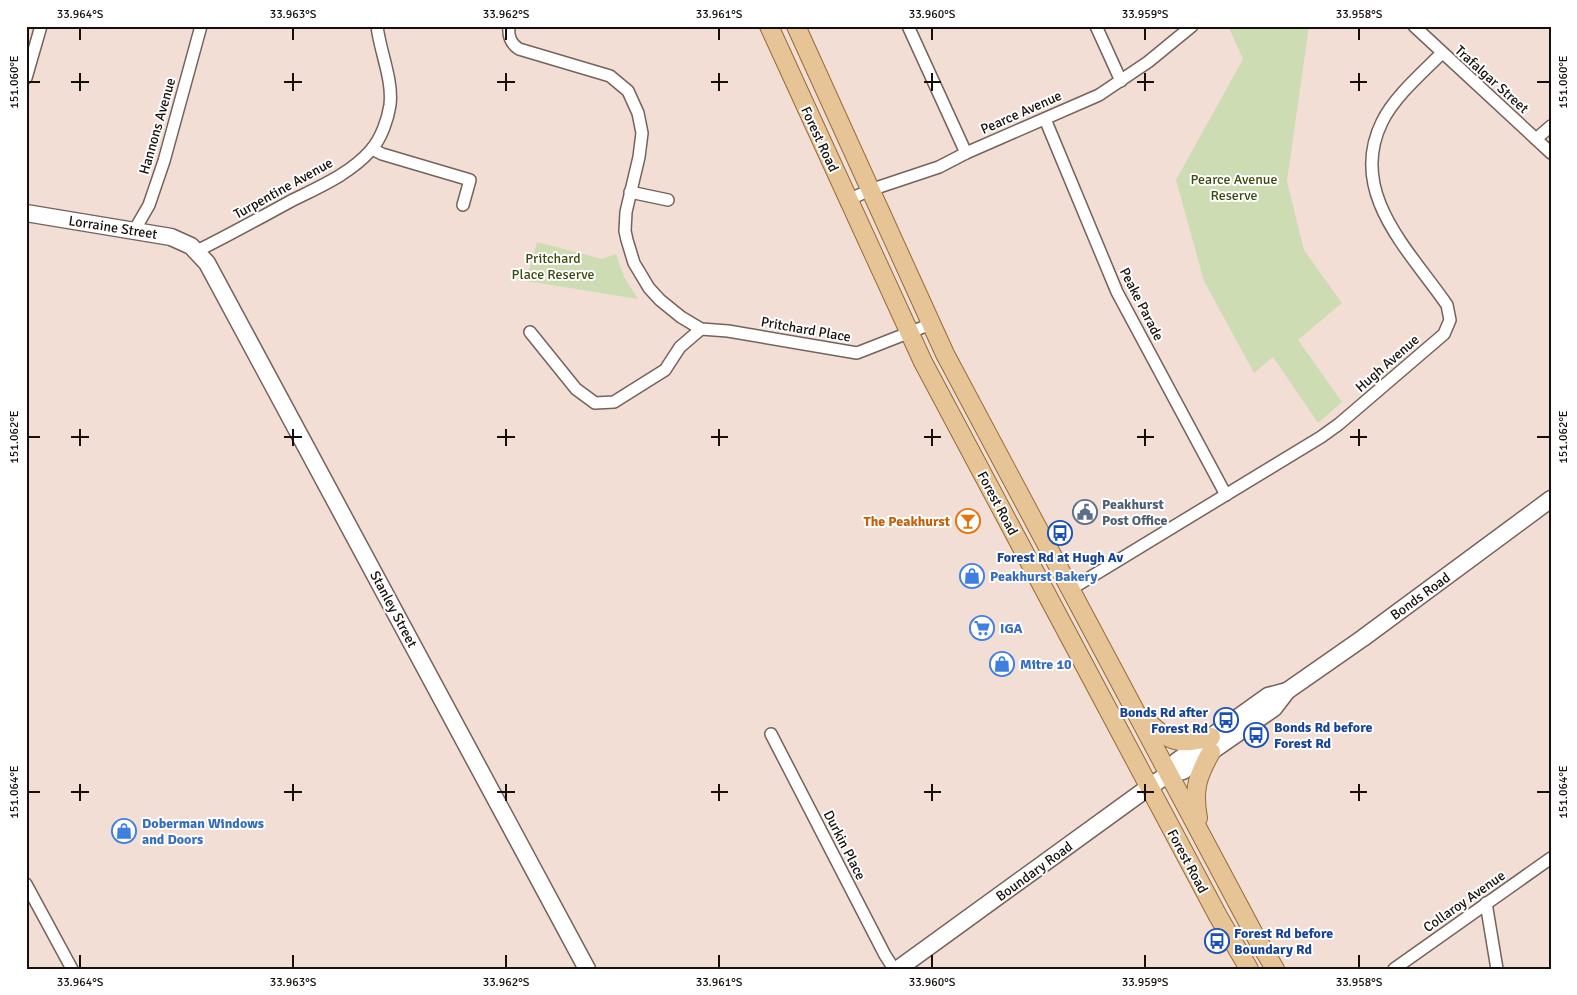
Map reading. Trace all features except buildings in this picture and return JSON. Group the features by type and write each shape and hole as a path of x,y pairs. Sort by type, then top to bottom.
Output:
{"main road":[{"name":"Forest Road","path":"769,26 909,334 1218,916 1249,969"},
{"name":"Forest Road","path":"796,26 931,324 957,377 1275,969"},
{"path":"1134,708 1156,731 1168,739 1211,744 1196,790 1196,804 1201,833"}],"street":[{"path":"26,78 31,46 41,26"},
{"name":"Hannons Avenue","path":"134,231 149,205 164,161 201,26"},
{"name":"Turpentine Avenue","path":"197,251 327,184 361,160 372,149 383,129 390,106 391,88 379,43 377,26"},
{"name":"Pritchard Place","path":"509,26 508,34 510,40 519,49 610,76 628,91 634,102 641,124 640,151 626,212 625,231 629,251 637,269 649,288 660,300 681,317 701,329 728,331 857,353 931,324"},
{"path":"908,26 966,153"},
{"path":"1096,26 1121,81"},
{"name":"Pearce Avenue","path":"848,200 870,190 939,167 966,153 1099,95 1148,62 1192,26"},
{"name":"Trafalgar Street","path":"1414,26 1551,153"},
{"name":"Hugh Avenue","path":"1071,589 1321,437 1339,424 1439,338 1448,328 1450,320 1447,304 1388,221 1377,199 1372,175 1373,150 1382,122 1398,99 1442,53"},
{"name":"Peake Parade","path":"1045,119 1117,292 1226,495"},
{"path":"1536,139 1551,126"},
{"path":"372,149 382,154 470,180 463,205"},
{"path":"630,192 668,200"},
{"name":"Lorraine Street","path":"26,213 178,239 197,251"},
{"name":"Stanley Street","path":"197,251 218,280 587,969"},
{"path":"530,332 576,389 596,402 614,402 665,370 680,347 701,329"},
{"name":"Bonds Road","path":"1170,774 1183,771 1211,744 1274,708 1287,690 1370,632 1551,499"},
{"name":"Durkin Place","path":"771,734 894,969"},
{"name":"Boundary Road","path":"898,969 1149,787 1170,774"},
{"name":"Collaroy Avenue","path":"1394,969 1486,902 1551,858"},
{"path":"26,884 72,969"},
{"path":"1486,902 1498,969"}],"green space":[{"name":"Pearce Avenue Reserve","path":"1228,26 1309,26 1287,181 1304,250 1342,303 1298,340 1342,402 1318,423 1273,357 1254,373 1204,281 1176,180 1243,59"},
{"name":"Pritchard Place Reserve","path":"537,242 602,259 616,254 624,277 638,299 526,281"}],"place":[{"name":"Peakhurst Post Office","path":"1085,512"},
{"name":"The Peakhurst","path":"968,521"},
{"name":"Forest Rd at Hugh Av","path":"1060,533"},
{"name":"Peakhurst Bakery","path":"972,576"},
{"name":"IGA","path":"982,628"},
{"name":"Mitre 10","path":"1002,664"},
{"name":"Bonds Rd after Forest Rd","path":"1226,720"},
{"name":"Bonds Rd before Forest Rd","path":"1256,735"},
{"name":"Doberman Windows and Doors","path":"124,831"},
{"name":"Forest Rd before Boundary Rd","path":"1217,941"}]}
